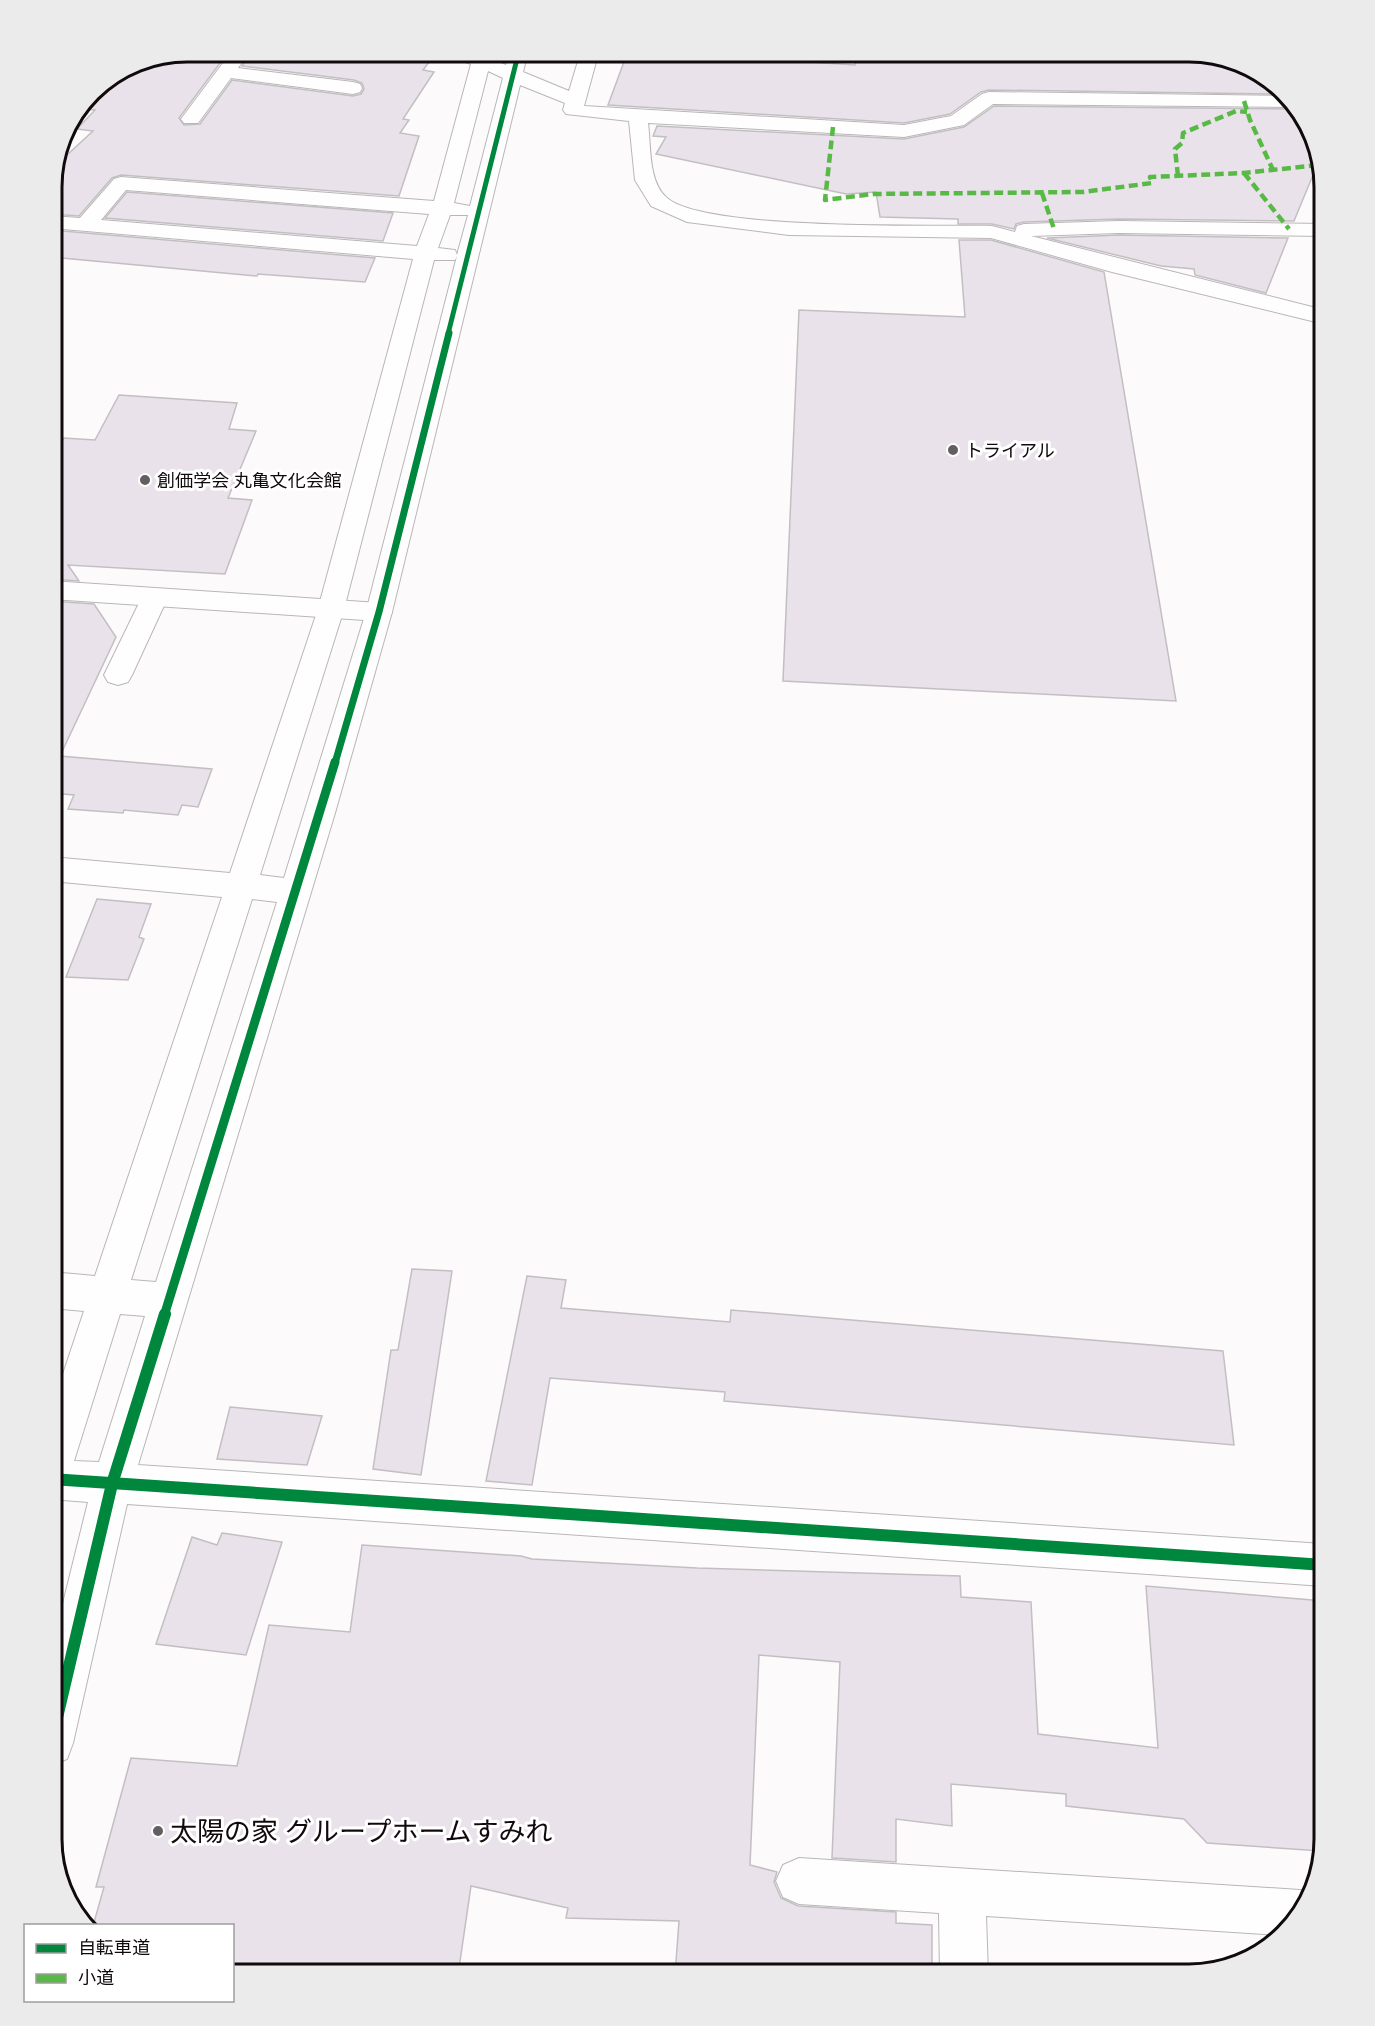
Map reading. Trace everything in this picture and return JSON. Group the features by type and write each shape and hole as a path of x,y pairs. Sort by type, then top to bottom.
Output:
{"street":[{"path":"191,118 233,62"},
{"path":"62,1435 331,609 378,437 424,254 442,208 472,62"},
{"path":"587,62 573,110 638,116 904,130 957,121 990,98 1281,102"},
{"path":"62,1696 112,1484 296,891 379,612 446,336 469,257 516,63 576,101"},
{"path":"226,72 353,88"},
{"path":"638,116 645,180 658,202 694,218 789,229 992,232 1119,227 1314,230"},
{"path":"86,225 121,183 480,211"},
{"path":"62,223 469,257"},
{"path":"992,232 1120,267 1314,315"},
{"path":"62,591 379,612"},
{"path":"118,675 155,597"},
{"path":"62,870 296,891"},
{"path":"62,1291 169,1301"},
{"path":"62,1480 1314,1564"},
{"path":"799,1881 1290,1912"},
{"path":"962,1891 964,1964"}],"building":[{"path":"179,62 221,62 179,118 184,125 200,124 232,80 353,96 361,94 364,89 362,83 354,80 242,66 245,62 429,62 423,70 434,72 403,119 409,120 400,133 419,136 399,196 121,175 112,178 79,216 62,215 62,179 65,156 93,131 77,129 95,110 89,110 98,98 110,87 131,74 162,64"},
{"path":"624,62 808,62 855,65 856,62 1196,62 1229,68 1251,78 1273,94 989,90 981,92 950,114 904,123 608,105"},
{"path":"994,106 1287,109 1304,139 1313,176 1294,221 1119,219 1024,222 1016,224 1014,229 992,224 958,224 958,219 880,217 876,192 846,194 656,154 666,137 653,136 657,126 904,139 964,127"},
{"path":"127,192 393,213 383,241 105,218"},
{"path":"62,231 375,258 365,282 258,274 257,276 62,258"},
{"path":"1119,235 1288,238 1266,293 1195,275 1194,269 1161,266 1047,238"},
{"path":"959,240 991,240 1104,272 1176,701 783,681 799,310 965,317"},
{"name":"創価学会 丸亀文化会館","path":"119,395 237,403 229,429 256,431 228,498 252,500 225,574 68,565 79,581 62,580 62,442 64,438 95,440"},
{"path":"62,602 94,604 116,637 62,752"},
{"path":"62,756 212,769 198,807 182,805 178,815 124,810 123,813 68,809 74,795 62,794"},
{"path":"97,899 151,904 139,937 144,939 128,980 66,977"},
{"path":"412,1269 452,1271 421,1475 373,1469 391,1350 398,1350"},
{"path":"527,1276 566,1280 561,1308 730,1322 731,1310 1223,1351 1234,1445 724,1401 725,1392 550,1378 532,1485 486,1481"},
{"path":"230,1407 322,1416 307,1465 217,1459"},
{"path":"222,1533 282,1542 246,1655 156,1644 192,1537 217,1545"},
{"path":"362,1545 521,1556 532,1559 697,1568 960,1576 961,1597 1031,1602 1038,1734 1158,1748 1146,1586 1314,1600 1313,1850 1207,1843 1184,1819 1066,1806 1066,1794 951,1784 952,1826 896,1819 896,1862 832,1858 840,1662 759,1655 750,1865 777,1872 774,1882 781,1898 798,1906 896,1912 896,1923 932,1925 932,1964 676,1964 679,1921 566,1918 568,1908 471,1886 460,1964 234,1964 234,1924 94,1924 104,1887 96,1887 131,1758 237,1766 269,1625 350,1632"}],"marked path":[{"path":"1244,101 1250,120 1273,170"},
{"path":"1178,176 1175,149 1182,143 1183,133 1236,111 1247,112"},
{"path":"833,127 825,200 873,194 1083,192 1152,183 1150,177 1244,173 1311,166"},
{"path":"1244,173 1289,229"},
{"path":"1042,193 1054,229"}],"cycle path":[{"path":"62,1696 112,1484 320,813 379,612 516,62"},
{"path":"62,1480 1314,1564"}],"place":[{"name":"トライアル","path":"953,450"},
{"name":"創価学会 丸亀文化会館","path":"145,480"},
{"name":"太陽の家 グループホームすみれ","path":"158,1831"}]}
